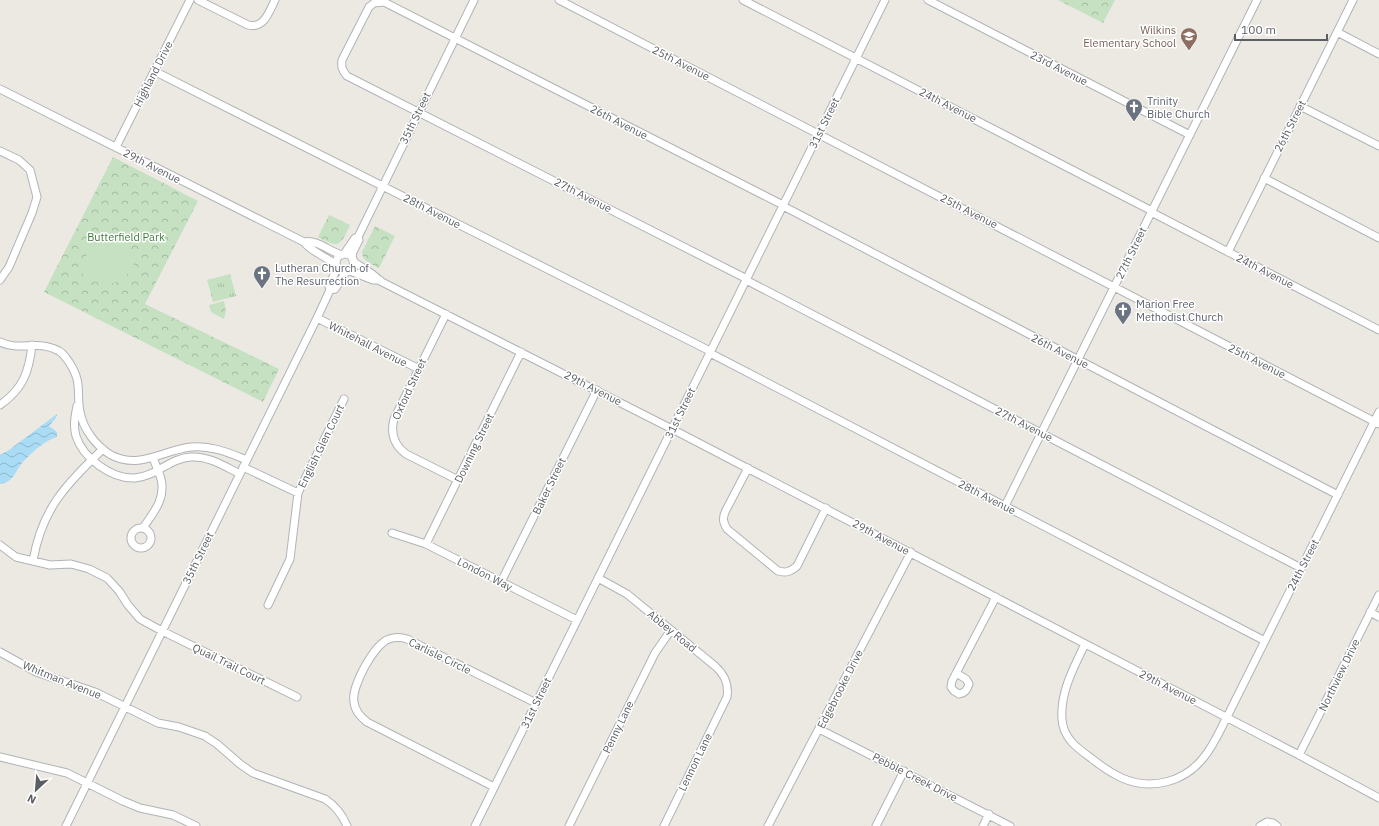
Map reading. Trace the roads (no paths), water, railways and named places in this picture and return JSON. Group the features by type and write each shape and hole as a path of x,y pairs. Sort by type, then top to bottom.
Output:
{"street":[{"name":"Highland Drive","path":"116,147 190,0"},
{"path":"198,0 248,25 253,26 259,25 264,21 275,0"},
{"name":"35th Street","path":"353,259 353,252 359,240 358,237 474,0"},
{"name":"25th Avenue","path":"559,0 819,133 1377,423"},
{"name":"24th Avenue","path":"743,0 1379,330"},
{"name":"31st Street","path":"474,826 885,0"},
{"name":"23rd Avenue","path":"928,0 1190,136"},
{"name":"27th Street","path":"1004,506 1115,287 1257,0"},
{"name":"26th Street","path":"1228,252 1353,0"},
{"name":"26th Avenue","path":"418,112 347,76 343,71 341,66 346,53 369,7 374,3 384,2 783,206 1338,495"},
{"path":"1337,32 1379,54"},
{"name":"28th Avenue","path":"154,71 710,352 1004,506 1265,640"},
{"name":"29th Avenue","path":"0,89 304,242 308,247 324,255 336,266"},
{"path":"1300,106 1379,146"},
{"name":"27th Avenue","path":"418,112 746,279 1301,568"},
{"path":"0,151 18,160 30,170 36,197 32,213 12,260 0,280"},
{"path":"1264,178 1379,238"},
{"name":"35th Street","path":"343,255 355,238 358,237"},
{"name":"29th Avenue","path":"304,242 310,241 343,255"},
{"path":"343,255 353,259 354,266 348,272 341,272 336,266 338,258 343,255"},
{"name":"29th Avenue","path":"353,259 361,267 375,275 380,280 911,552 1379,798"},
{"name":"35th Street","path":"66,826 317,318 330,290 329,286 336,266"},
{"name":"35th Street","path":"330,290 335,289 348,272"},
{"name":"29th Avenue","path":"348,272 373,280 380,280"},
{"name":"Oxford Street","path":"446,314 394,419 392,433 394,442 399,449 406,454 458,480"},
{"name":"Whitehall Avenue","path":"317,318 418,369"},
{"path":"0,342 7,346 18,347 46,345 61,352 75,372 79,382 80,411 83,423 92,438 102,449 112,455 126,460 140,460 153,458 178,449 207,447 247,460"},
{"path":"0,405 12,397 21,385 30,364 32,345"},
{"name":"Downing Street","path":"426,544 521,352"},
{"name":"Baker Street","path":"501,582 597,390"},
{"path":"79,396 74,422 76,436 83,450 91,460 105,470 134,478 158,472 177,460 196,457 214,460 240,474"},
{"name":"English Glen Court","path":"268,605 290,559 298,493 344,399"},
{"name":"24th Street","path":"1086,644 1069,678 1062,708 1063,729 1074,746 1110,772 1123,779 1144,784 1163,783 1173,780 1192,770 1210,749 1227,717 1338,495 1377,423 1379,412"},
{"path":"34,561 36,542 42,525 51,508 68,484 102,449"},
{"path":"143,528 158,506 162,496 162,486 153,458"},
{"name":"English Glen Court","path":"243,467 298,493"},
{"path":"748,468 726,510 723,517 723,524 727,529 778,571 785,573 791,571 797,566 826,508"},
{"name":"London Way","path":"392,533 426,544 577,620"},
{"name":"Quail Trail Court","path":"0,546 16,557 50,564 71,564 89,569 107,578 119,590 128,605 140,619 297,697"},
{"name":"Edgebrooke Drive","path":"768,826 911,552"},
{"name":"Abbey Road","path":"598,578 627,594 723,673 727,681 727,698"},
{"name":"Northview Drive","path":"1299,755 1379,595"},
{"path":"956,673 996,597"},
{"path":"1370,612 1379,617"},
{"name":"Penny Lane","path":"569,826 655,653 671,630"},
{"name":"Carlisle Circle","path":"494,786 367,722 357,714 353,700 355,688 378,646 388,639 398,637 407,639 536,703"},
{"name":"Whitman Avenue","path":"0,652 36,672 82,686 158,723 192,731 205,736 218,744 240,764 253,773 324,799 333,804 342,814 347,826"},
{"name":"Lennon Lane","path":"664,826 727,698"},
{"name":"Pebble Creek Drive","path":"819,729 1010,826"},
{"path":"0,756 67,774 123,802 140,808 173,815 196,826"},
{"path":"876,826 904,771"},
{"path":"983,826 989,814"},
{"path":"1260,826 1267,822 1273,822 1277,826"}],"water":[{"path":"57,414 56,418 49,426 57,432 57,437 47,441 29,455 11,479 0,484 0,455"}],"place":[{"name":"Wilkins Elementary School","path":"1189,51"},
{"name":"Trinity Bible Church","path":"1134,122"},
{"name":"Lutheran Church of The Resurrection","path":"262,289"},
{"name":"Marion Free Methodist Church","path":"1123,325"}],"park label":[{"name":"Butterfield Park","path":"126,237"}]}
